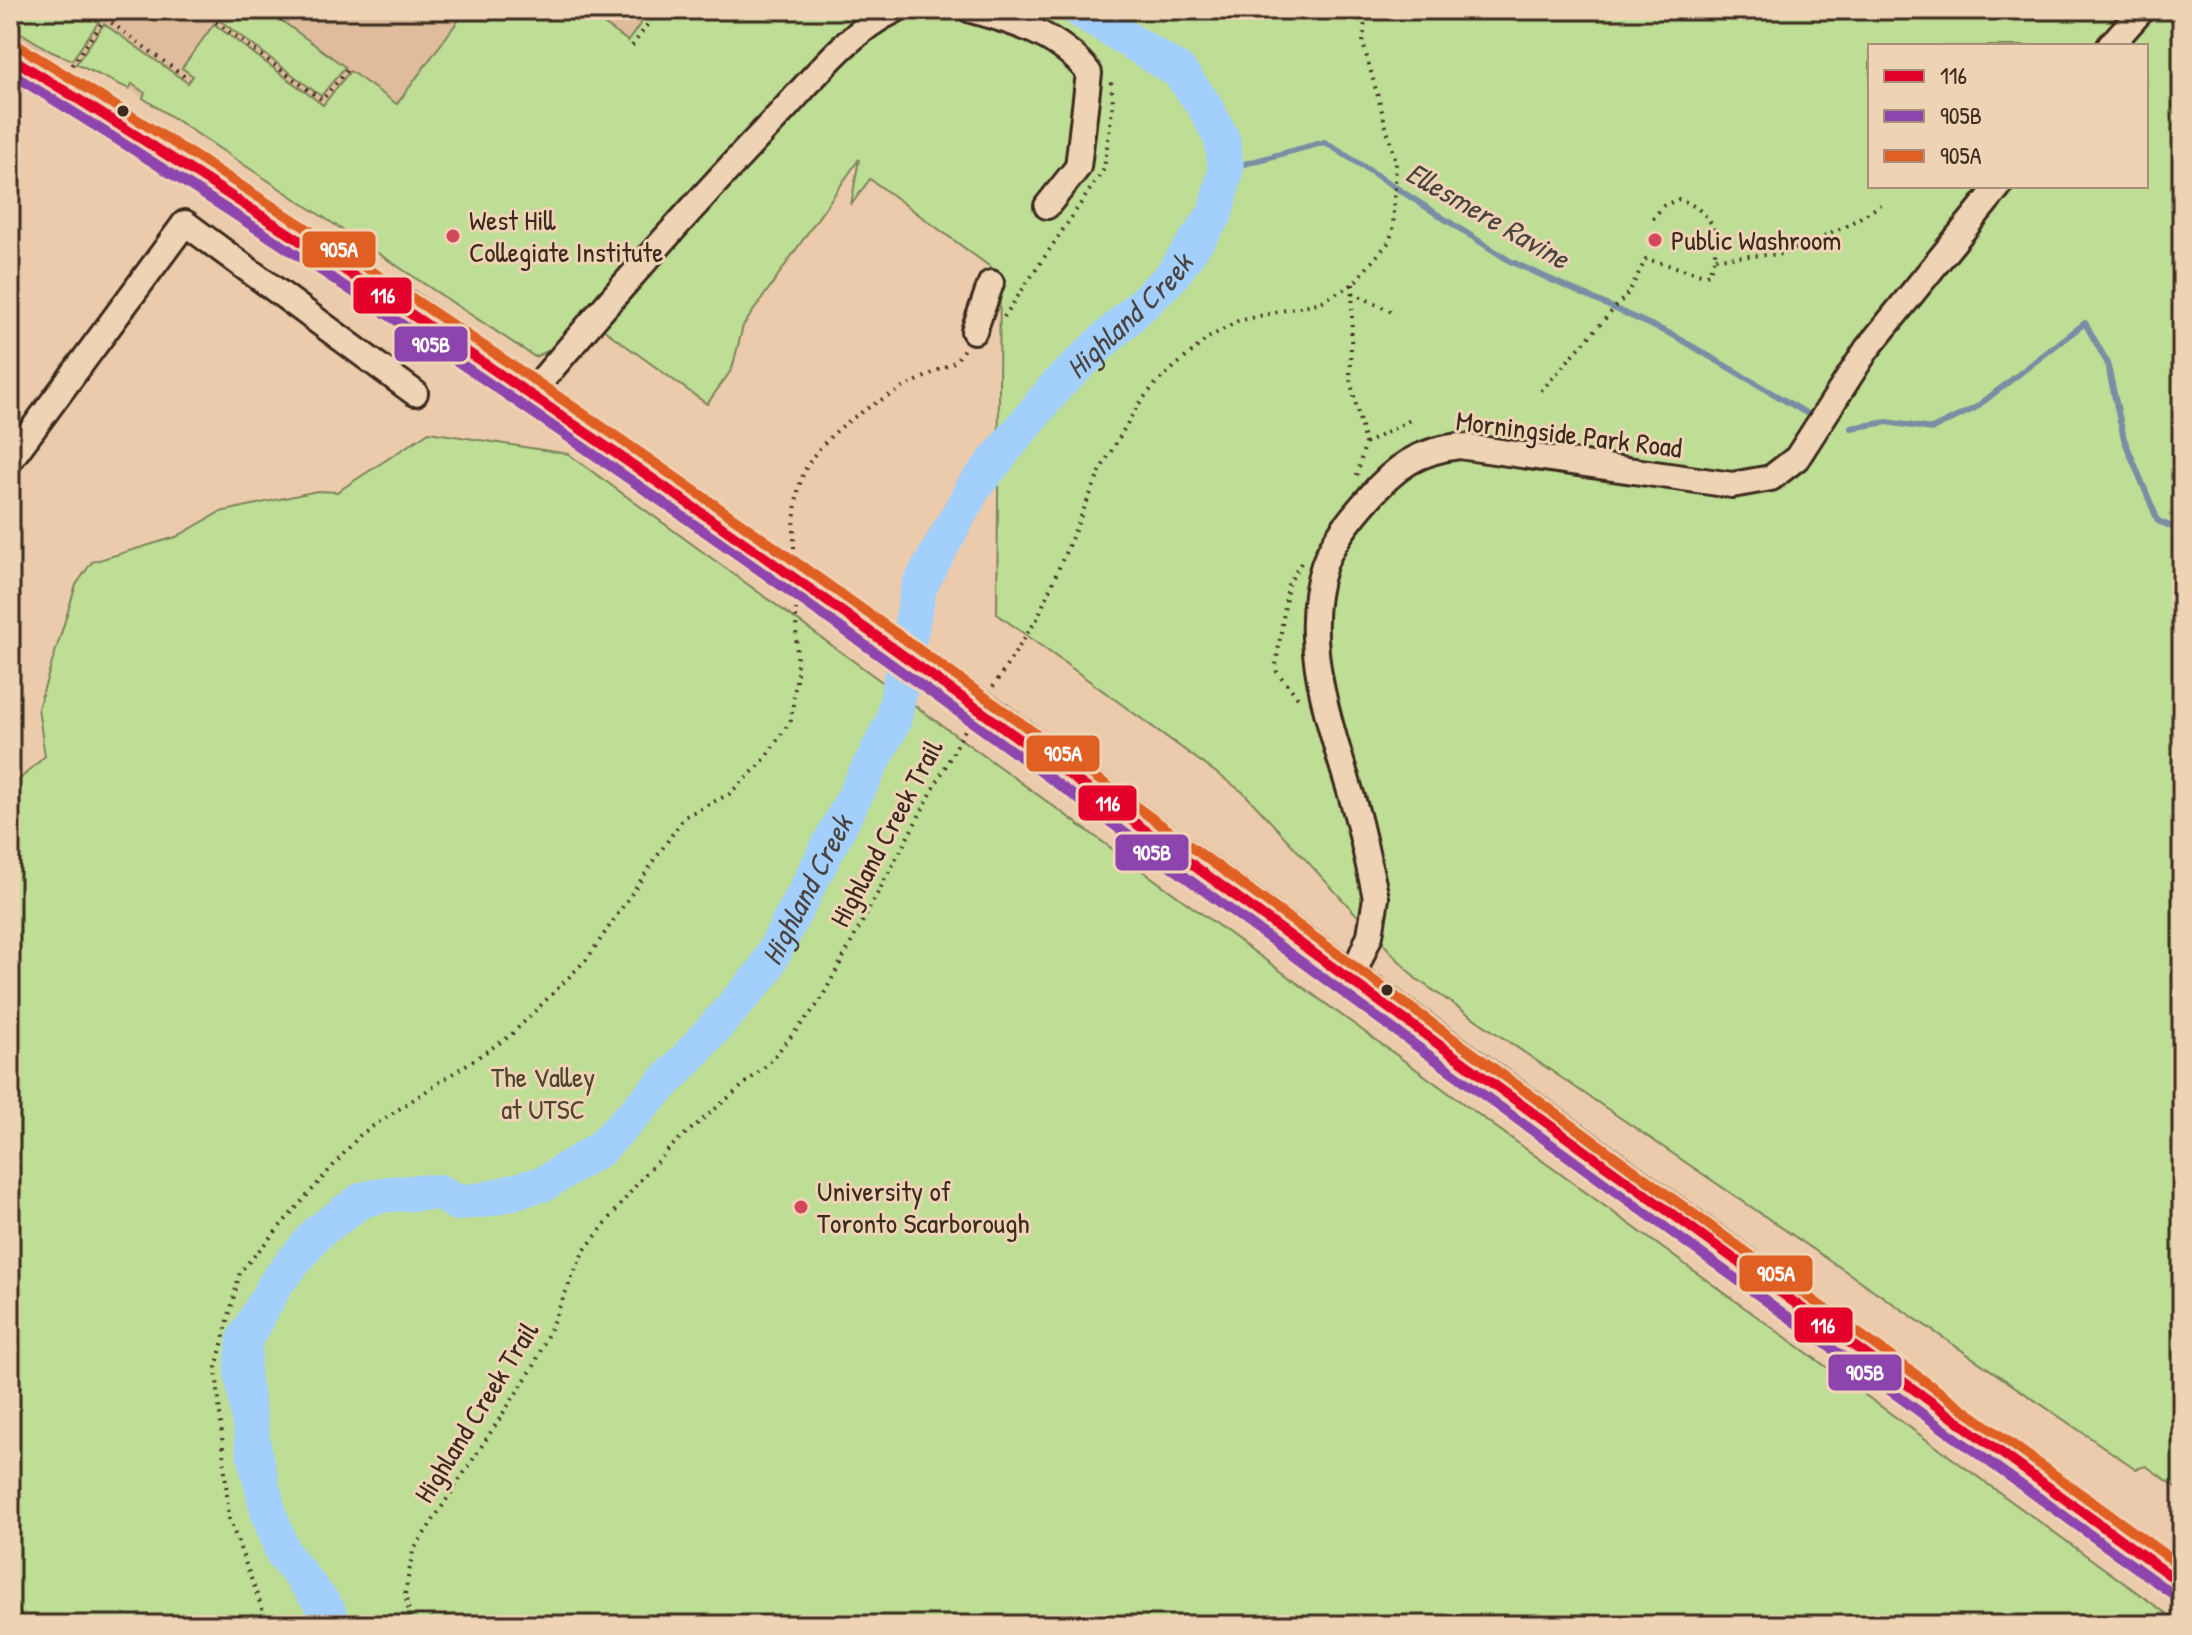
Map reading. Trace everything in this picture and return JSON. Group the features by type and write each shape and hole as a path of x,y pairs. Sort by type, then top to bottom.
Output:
{"main road":[{"path":"10,57 403,305 986,710 1351,980 2182,1584"}],"street":[{"path":"532,392 636,269 786,108 852,40 895,10"},
{"path":"971,10 1043,34 1076,57 1089,73 1078,167 1047,206"},
{"path":"2112,44 2142,10"},
{"name":"Morningside Park Road","path":"1351,980 1370,935 1376,898 1320,677 1316,600 1329,553 1353,516 1377,487 1410,458 1435,449 1459,446 1732,485 1754,484 1771,478 1808,445 1867,349 1997,188"},
{"path":"10,460 185,223 415,393"},
{"path":"974,331 991,283"}],"path":[{"path":"72,65 111,10"},
{"path":"632,46 658,10"},
{"name":"Highland Creek Trail","path":"412,1625 405,1594 413,1551 534,1366 583,1252 676,1142 767,1065 795,1036 819,1003 1037,619 1102,467 1138,405 1157,382 1199,345 1238,321 1321,302 1353,284 1384,249 1393,230 1396,162 1363,43 1366,10"},
{"path":"105,18 189,80"},
{"path":"216,22 322,100 348,69"},
{"path":"1541,391 1638,280 1646,259 1709,274 1718,241 1712,220 1693,204 1679,199 1663,206 1653,219"},
{"path":"1714,258 1783,254 1846,226 1881,205"},
{"path":"1353,293 1396,314"},
{"path":"795,557 793,513 808,464 847,421 956,361 974,331"},
{"path":"1365,444 1410,420"},
{"path":"268,1625 229,1518 216,1368 240,1272 361,1134 510,1036 587,959 684,817 729,794 761,764 791,720 797,673 796,601"}],"shaded area":[{"name":"West Hill Collegiate Institute","path":"10,10 681,10 512,339 114,79 30,45 10,30"}],"green space":[{"path":"10,10 107,10 72,60 52,52 10,26"},
{"path":"225,10 267,10 345,67 321,96 218,19"},
{"path":"466,10 584,10 628,41 650,10 2182,10 2182,1491 2146,1466 2136,1469 1415,978 1244,793 997,614 1000,274 870,179 851,205 859,159 743,326 732,369 707,404 582,314 554,348 535,357 143,98 145,93 132,84 129,89 76,64 104,24 188,83 193,76 182,68 214,24 323,105 350,71 397,104"},
{"name":"The Valley at UTSC","path":"429,432 568,454 2182,1625 10,1625 10,788 45,756 38,708 76,585 92,562 176,537 220,512 317,491 337,492"}],"waterway":[{"name":"Highland Creek","path":"334,1625 326,1608 283,1553 269,1514 255,1457 242,1372 245,1339 276,1283 318,1232 362,1200 388,1194 439,1192 457,1203 488,1199 545,1183 600,1149 683,1063 763,973 893,722 919,587 974,487 1057,385 1171,277 1215,214 1226,169 1222,139 1204,105 1179,71 1080,10"},
{"name":"Ellesmere Ravine","path":"1226,169 1325,142 1510,261 1673,335 1808,414"},
{"name":"Ellesmere Ravine","path":"1851,428 1887,422 1932,429 1975,408 2085,323 2107,362 2124,439 2158,521 2182,531"}],"transit line":[{"name":"905A","path":"17,45 368,269 711,502 1049,743 2182,1567"},
{"name":"116","path":"10,57 359,280 701,512 870,631 2182,1584"},
{"name":"905B","path":"10,73 184,181 355,293 693,523 1026,761 2174,1595"}],"place":[{"name":"West Hill Collegiate Institute","path":"453,236"},
{"name":"Public Washroom","path":"1655,240"},
{"name":"University of Toronto Scarborough","path":"801,1207"}]}
